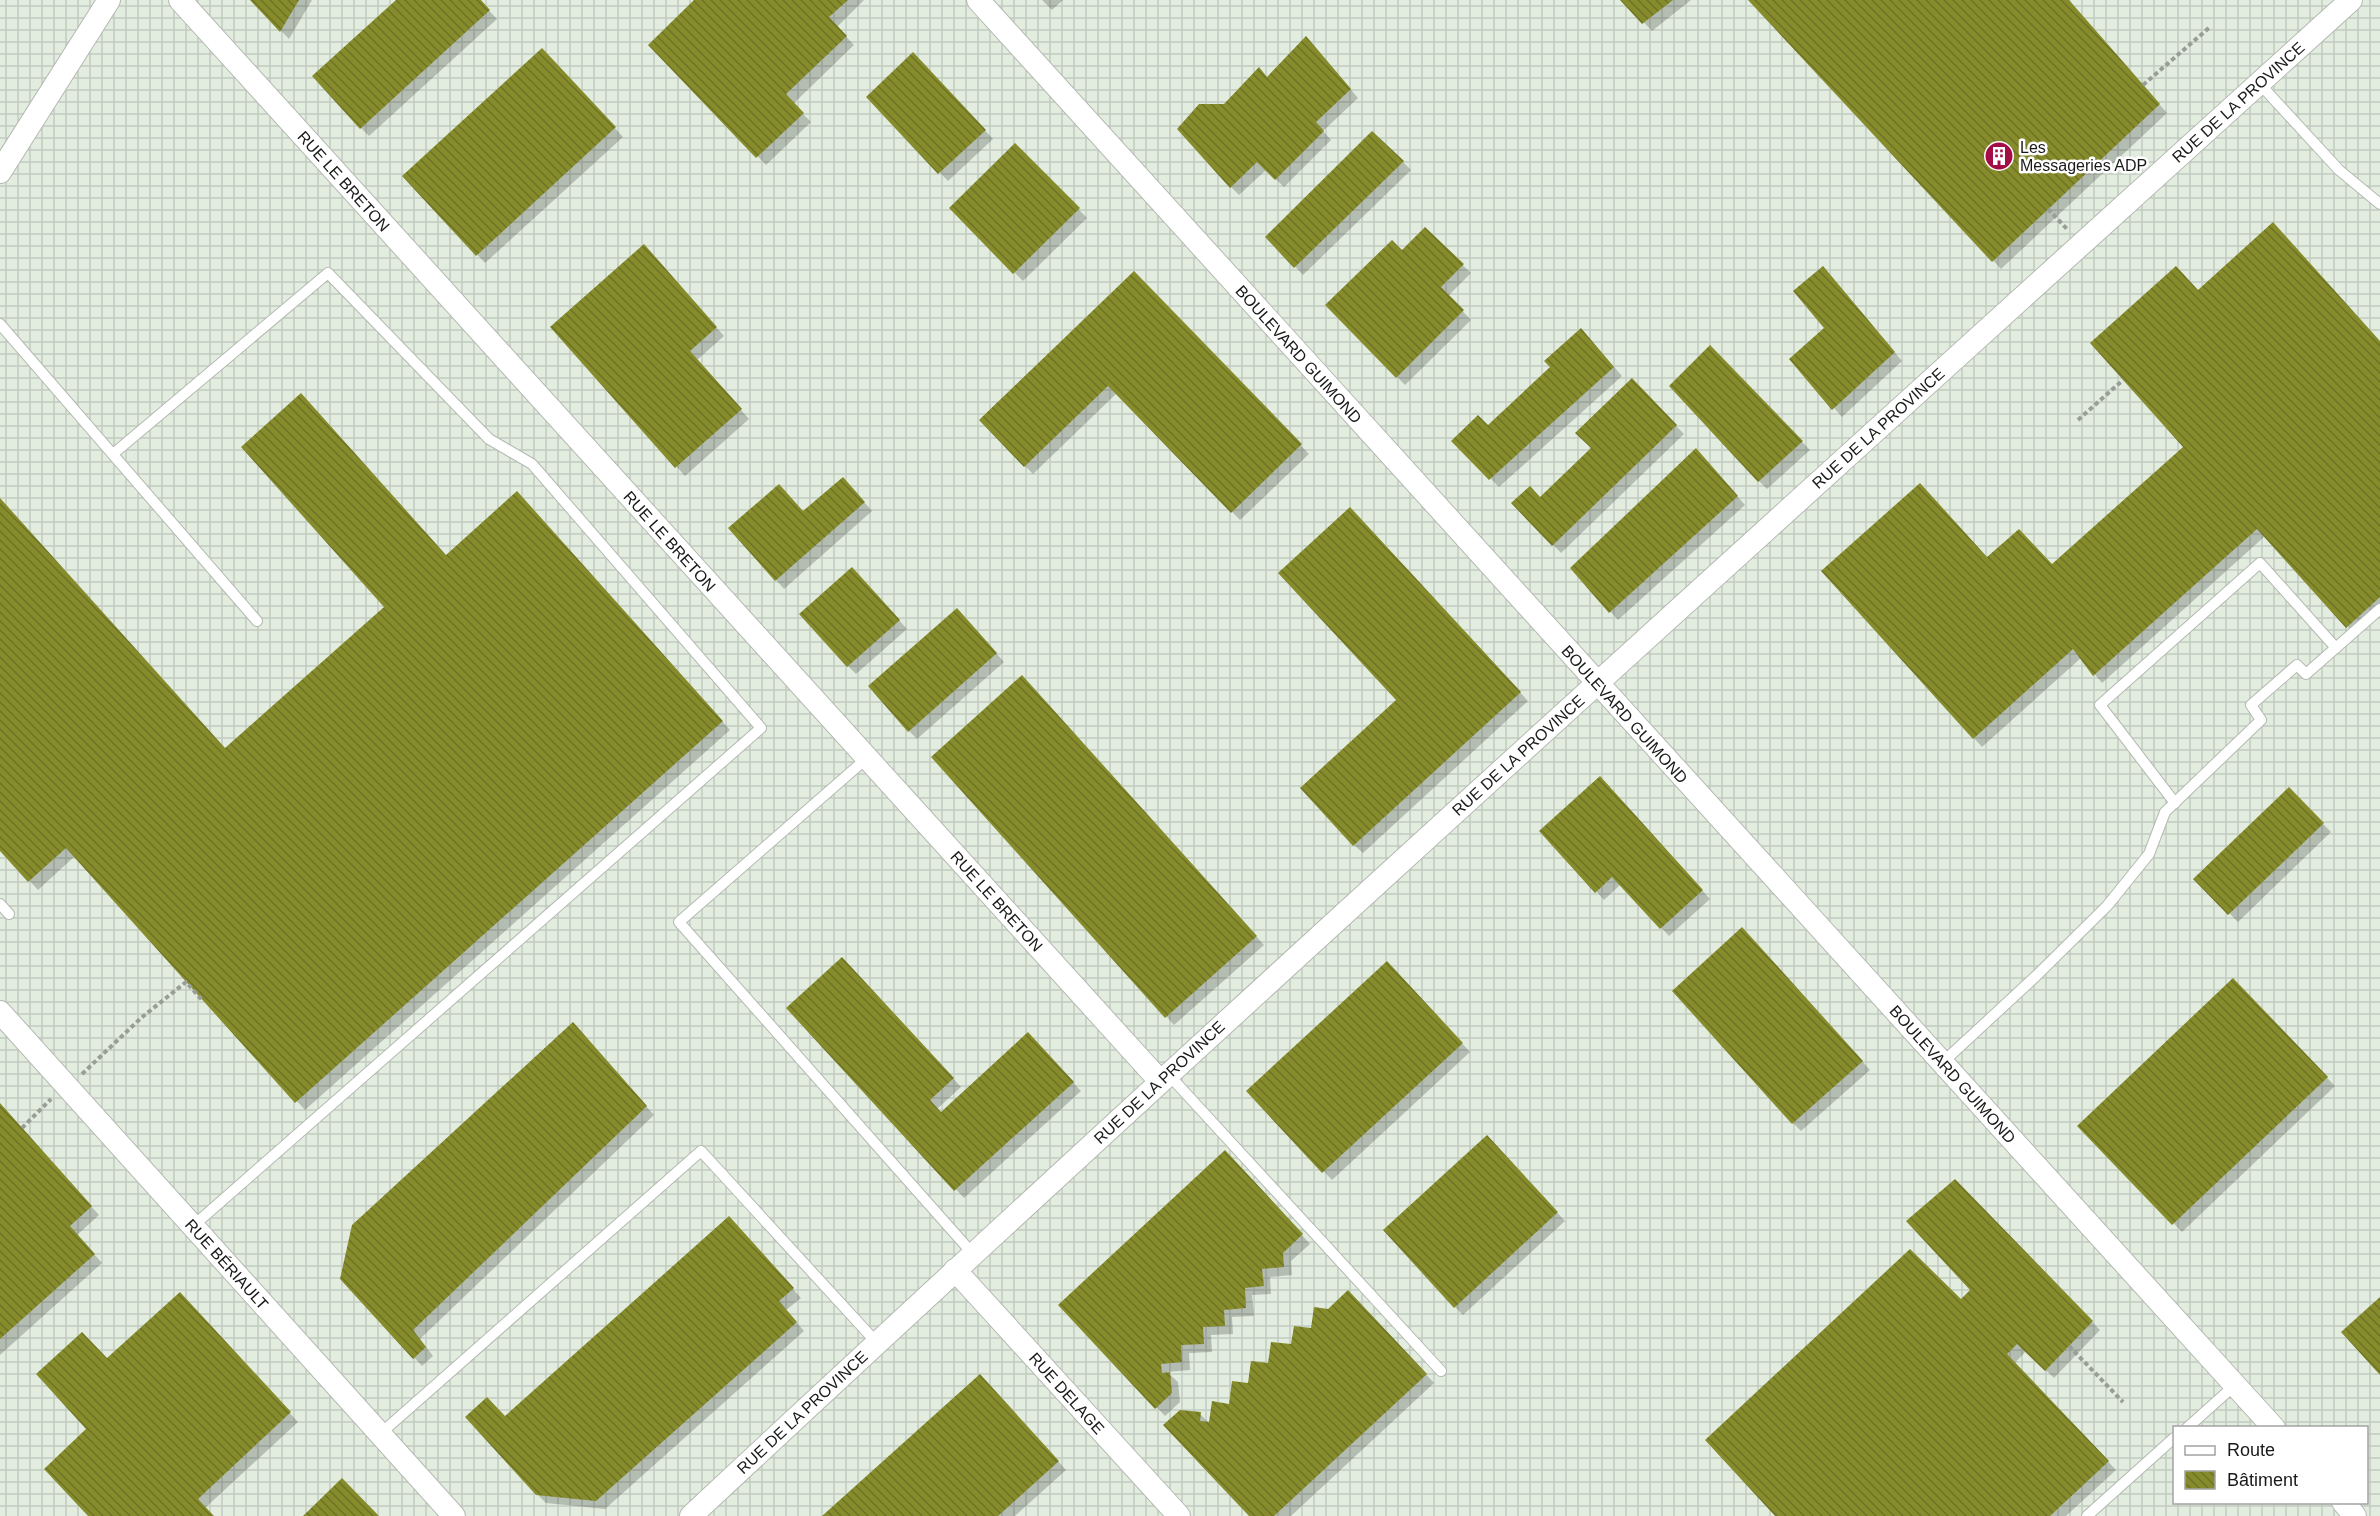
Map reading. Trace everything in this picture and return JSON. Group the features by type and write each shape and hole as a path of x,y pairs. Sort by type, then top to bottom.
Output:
{"street":[{"path":"0,172 109,0"},
{"name":"RUE LE BRETON","path":"180,0 867,758 1164,1078"},
{"name":"BOULEVARD GUIMOND","path":"978,0 2272,1426"},
{"name":"RUE DE LA PROVINCE","path":"691,1516 972,1254 1596,683 2351,0"},
{"name":"RUE BÉRIAULT","path":"0,1012 454,1516"},
{"name":"RUE DELAGE","path":"955,1270 1179,1516"},
{"path":"2344,1504 2355,1516"}],"lane":[{"path":"2259,83 2339,170 2380,204"},
{"path":"113,454 328,273 489,439 532,464 761,728 193,1226"},
{"path":"0,324 257,621"},
{"path":"2175,802 2100,705 2260,563 2336,648"},
{"path":"1942,1063 2107,906 2149,854 2164,812 2260,720 2251,705 2297,665 2306,674 2380,609"},
{"path":"867,758 679,922 972,1254"},
{"path":"0,904 9,914"},
{"path":"1164,1078 1441,1371"},
{"path":"380,1434 700,1151 877,1343"},
{"path":"2189,1426 2235,1385"},
{"path":"2087,1516 2173,1440"}],"path":[{"path":"2143,85 2210,27"},
{"path":"2048,209 2082,243"},
{"path":"2078,420 2123,380"},
{"path":"77,1078 141,1018 186,982 203,1001"},
{"path":"22,1128 52,1098"},
{"path":"2069,1346 2123,1402"}],"shaded area":[{"path":"0,0 2380,0 2380,1516 0,1516"}],"building":[{"path":"250,0 299,0 280,32"},
{"path":"396,0 481,0 490,10 360,129 312,76"},
{"path":"694,0 848,0 829,17 847,36 786,94 804,113 756,158 648,45"},
{"path":"1620,0 1673,0 1642,24"},
{"name":"Les Messageries ADP","path":"1748,0 2069,0 2160,104 1992,262"},
{"path":"1306,36 1351,89 1316,122 1324,131 1275,180 1257,162 1230,188 1177,129 1199,104 1224,104 1259,67 1267,77"},
{"path":"542,48 616,127 476,256 402,176"},
{"path":"913,52 986,130 938,174 866,97"},
{"path":"1372,131 1404,161 1294,268 1265,237"},
{"path":"1015,143 1080,208 1013,274 949,208"},
{"path":"2273,222 2380,341 2380,597 2346,628 2257,529 2093,676 2073,649 1973,739 1821,571 1920,483 1987,557 2019,529 2052,564 2183,447 2090,343 2176,266 2198,290"},
{"path":"1425,227 1464,264 1441,287 1464,310 1396,378 1325,305 1392,240 1402,250"},
{"path":"644,244 717,327 690,351 742,409 675,468 550,327"},
{"path":"1823,266 1895,352 1832,410 1789,359 1824,328 1793,291"},
{"path":"1134,271 1302,444 1231,513 1108,386 1024,467 979,420"},
{"path":"1581,328 1614,367 1489,480 1451,441 1478,415 1488,425 1550,367 1544,361"},
{"path":"1710,345 1803,441 1758,482 1669,386"},
{"path":"1632,378 1677,425 1552,546 1511,503 1530,486 1540,497 1591,448 1575,433"},
{"path":"301,393 446,555 517,491 723,721 295,1103 66,848 28,882 0,851 0,498 225,748 384,607 241,447"},
{"path":"1696,448 1738,496 1609,613 1570,568"},
{"path":"843,477 865,502 775,581 728,528 779,484 803,511"},
{"path":"1350,507 1521,692 1353,846 1300,788 1396,700 1278,573"},
{"path":"852,567 900,620 847,667 799,614"},
{"path":"957,608 997,653 908,732 868,686"},
{"path":"1022,675 1257,936 1165,1018 931,757"},
{"path":"1600,776 1703,890 1660,929 1612,877 1595,893 1539,831"},
{"path":"2289,787 2324,823 2228,915 2193,879"},
{"path":"1742,927 1863,1061 1792,1124 1672,991"},
{"path":"842,957 954,1078 930,1100 941,1112 1028,1032 1074,1082 954,1191 786,1008"},
{"path":"1387,961 1463,1043 1322,1173 1246,1091"},
{"path":"2233,978 2328,1077 2172,1225 2077,1126"},
{"path":"573,1022 647,1106 413,1330 426,1347 413,1359 340,1279 352,1225"},
{"path":"0,1103 92,1206 70,1226 95,1254 0,1339"},
{"path":"1487,1135 1558,1212 1454,1308 1383,1230"},
{"path":"1225,1150 1303,1234 1283,1253 1284,1267 1262,1269 1264,1286 1245,1288 1246,1308 1224,1310 1225,1326 1203,1327 1204,1344 1181,1345 1182,1362 1161,1364 1162,1373 1170,1372 1172,1393 1155,1409 1058,1305"},
{"path":"1955,1179 2093,1321 2045,1371 2017,1344 2007,1354 2109,1461 2050,1516 1775,1516 1705,1440 1910,1249 1961,1299 1970,1290 1906,1221"},
{"path":"729,1216 794,1288 779,1301 797,1322 596,1501 536,1495 465,1417 487,1397 505,1416"},
{"path":"1348,1290 1427,1374 1274,1516 1249,1516 1163,1425 1180,1410 1201,1412 1200,1421 1209,1422 1212,1401 1229,1404 1232,1381 1248,1383 1251,1361 1268,1363 1271,1342 1291,1344 1294,1326 1311,1328 1314,1307 1328,1309"},
{"path":"180,1292 291,1412 198,1499 214,1516 88,1516 44,1469 86,1429 36,1374 82,1332 107,1358"},
{"path":"2380,1297 2380,1375 2341,1332"},
{"path":"980,1374 1059,1461 998,1516 822,1516"},
{"path":"342,1478 379,1516 303,1516"}],"place":[{"name":"Les Messageries ADP","path":"1999,156"}]}
